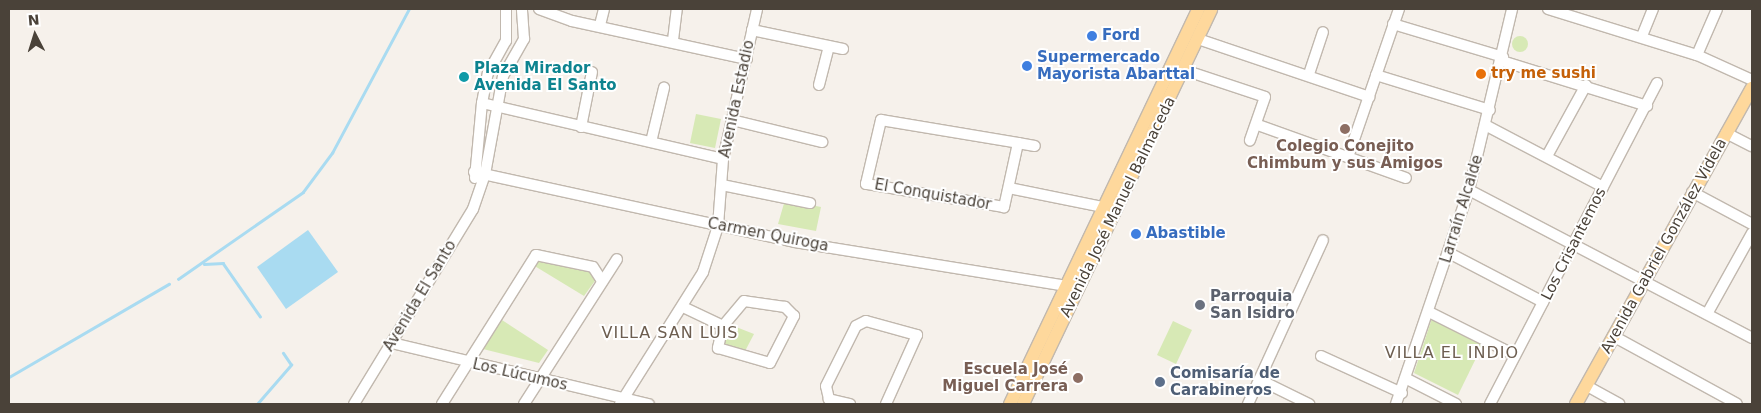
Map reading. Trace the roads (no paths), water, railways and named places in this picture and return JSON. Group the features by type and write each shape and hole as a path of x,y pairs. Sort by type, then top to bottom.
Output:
{"main road":[{"name":"Avenida José Manuel Balmaceda","path":"1010,404 1102,206 1198,9"},
{"name":"Avenida José Manuel Balmaceda","path":"1023,404 1184,70 1211,9"},
{"name":"Avenida Gabriel González Videla","path":"1576,404 1692,192 1752,88"}],"street":[{"path":"478,186 474,172 482,103 488,73 506,41 506,11 521,9"},
{"name":"Avenida El Santo","path":"354,404 472,209 478,186 485,174 503,76 524,39 521,9"},
{"path":"539,9 567,20 672,40 746,59"},
{"path":"600,25 604,9"},
{"path":"672,40 678,9"},
{"name":"Avenida Estadio","path":"622,401 683,307 703,272 718,226 723,159 757,9"},
{"path":"1348,157 1399,9"},
{"name":"Larraín Alcalde","path":"1396,404 1407,379 1469,190 1503,59 1512,9"},
{"path":"1548,9 1642,36 1698,55 1752,80"},
{"path":"1582,19 1587,9"},
{"path":"1642,36 1653,9"},
{"path":"1698,55 1717,9"},
{"path":"1394,24 1647,106"},
{"path":"752,30 843,49"},
{"path":"1309,74 1323,32"},
{"path":"1198,39 1309,74 1368,97"},
{"path":"819,85 829,46"},
{"path":"1184,70 1265,98 1258,125 1250,140"},
{"path":"581,127 592,72"},
{"path":"1376,75 1490,110"},
{"name":"Los Crisantemos","path":"1490,404 1514,355 1647,106 1657,83"},
{"path":"1547,156 1586,85"},
{"path":"651,142 664,88"},
{"path":"482,103 723,159"},
{"path":"732,120 822,142"},
{"name":"El Conquistador","path":"1018,143 1004,207 866,184 881,120 1018,143 1035,146"},
{"path":"1258,125 1406,178"},
{"path":"1487,126 1603,187"},
{"path":"1726,133 1752,146"},
{"name":"Carmen Quiroga","path":"474,172 718,226 1066,286"},
{"path":"722,185 810,203"},
{"name":"El Conquistador","path":"1009,188 1102,206"},
{"path":"1469,190 1645,279 1752,338"},
{"path":"1692,192 1752,224"},
{"path":"1707,314 1752,233"},
{"path":"1248,404 1323,240"},
{"path":"1449,253 1543,302"},
{"path":"442,404 536,254 593,267 602,281"},
{"path":"524,404 617,258"},
{"path":"744,301 785,308 794,316 770,363 718,348 723,326 744,301"},
{"path":"683,307 723,326"},
{"path":"1429,312 1514,355"},
{"path":"846,404 828,399 826,386 856,326 866,320 917,335 886,404"},
{"path":"1614,336 1737,404"},
{"name":"Los Lúcumos","path":"392,343 622,401 649,404"},
{"path":"1321,356 1402,392"},
{"path":"1407,379 1456,404"},
{"path":"1260,380 1309,404"},
{"path":"1587,386 1619,404"}],"water":[{"path":"308,230 338,272 286,309 257,267"}],"waterway":[{"path":"178,279 303,192 332,153 409,9"},
{"path":"204,264 223,263 260,316"},
{"path":"9,377 169,284"},
{"path":"257,404 291,365 283,353"}],"place":[{"name":"Ford","path":"1092,36"},
{"name":"Supermercado Mayorista Abarttal","path":"1027,66"},
{"name":"try me sushi","path":"1481,74"},
{"name":"Plaza Mirador Avenida El Santo","path":"464,77"},
{"name":"Colegio Conejito Chimbum y sus Amigos","path":"1345,129"},
{"name":"Abastible","path":"1136,234"},
{"name":"Parroquia San Isidro","path":"1200,305"},
{"name":"Escuela José Miguel Carrera","path":"1078,378"},
{"name":"Comisaría de Carabineros","path":"1160,382"}],"district":[{"name":"VILLA SAN LUIS","path":"670,333"},
{"name":"VILLA EL INDIO","path":"1452,353"}]}
